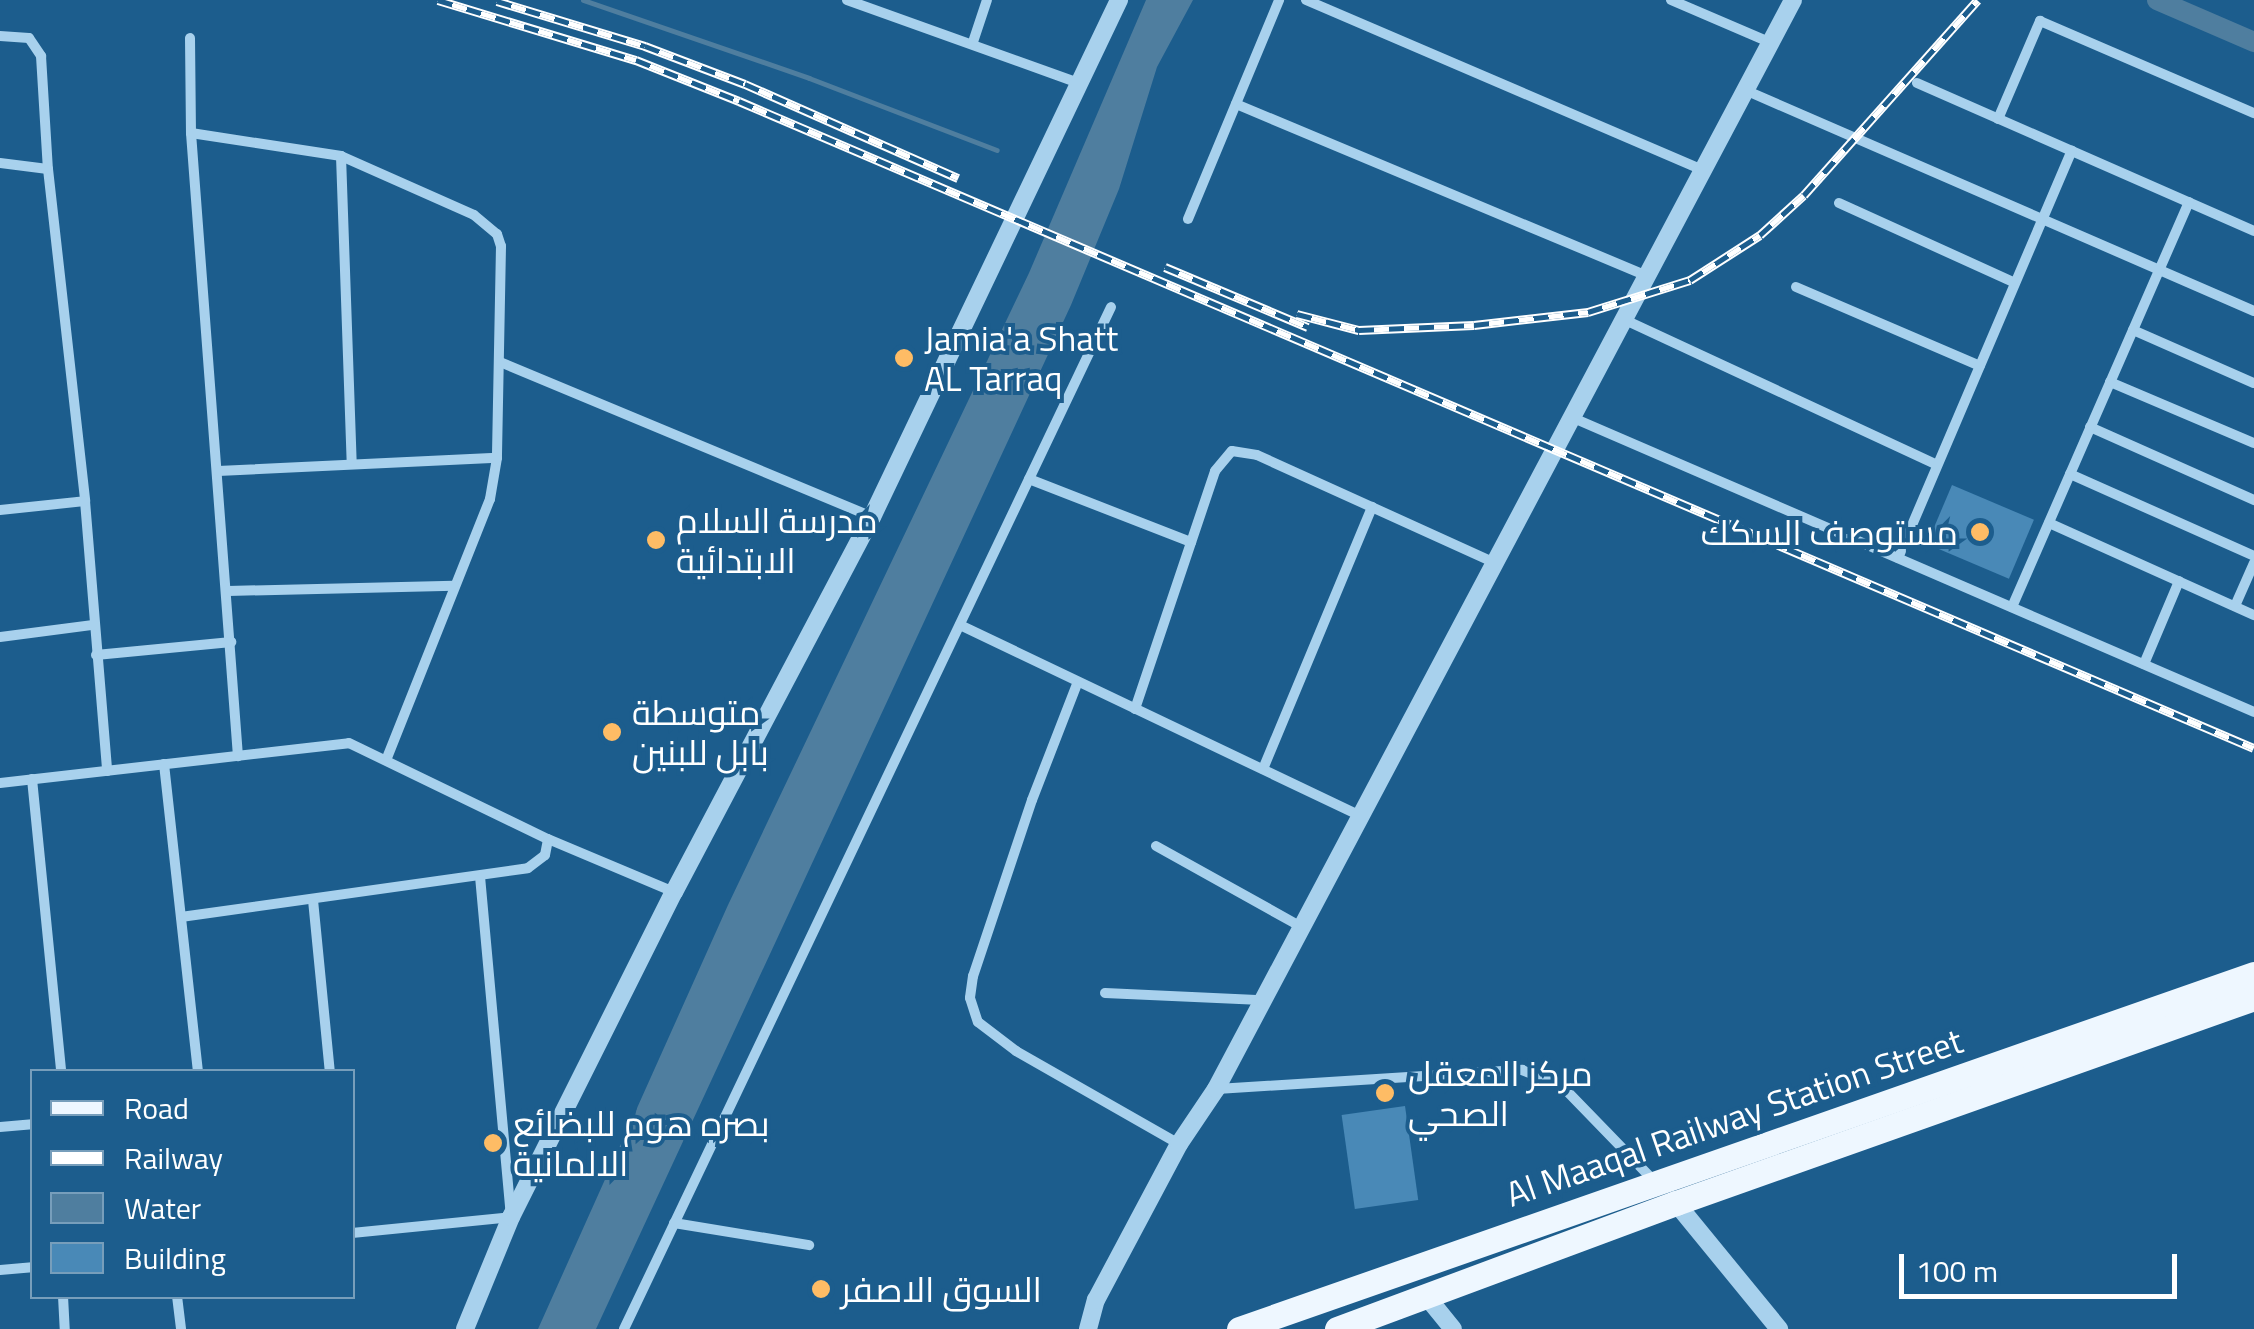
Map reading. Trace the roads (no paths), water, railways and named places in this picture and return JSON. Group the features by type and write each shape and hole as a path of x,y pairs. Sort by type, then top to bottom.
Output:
{"main road":[{"name":"Al Maaqal Railway Station Street","path":"1239,1329 2254,974"},
{"name":"Al Maaqal Railway Station Street","path":"1337,1329 1676,1203 2254,998"}],"street":[{"path":"847,0 1080,83"},
{"path":"972,42 986,0"},
{"path":"466,1329 511,1217 674,892 872,517 1119,0"},
{"path":"1188,220 1279,0"},
{"path":"1306,0 1701,169"},
{"path":"1672,0 1770,42"},
{"path":"1088,1329 1096,1300 1179,1144 1216,1089 1644,274 1794,0"},
{"path":"1998,119 2040,21 2254,113"},
{"path":"0,36 29,38 40,48 48,169 85,501 107,771"},
{"path":"190,38 190,133 238,756"},
{"path":"1917,84 2254,231"},
{"path":"1745,90 2254,311"},
{"path":"1236,104 1644,274"},
{"path":"190,133 341,156 474,215 496,234 502,246 497,458 481,528 454,586 386,760"},
{"path":"1898,558 2072,151"},
{"path":"341,156 352,464"},
{"path":"0,163 48,169"},
{"path":"2012,607 2189,202"},
{"path":"1839,204 2015,283"},
{"path":"1796,287 1980,366"},
{"path":"624,1329 1111,306"},
{"path":"1623,319 1937,465"},
{"path":"2133,330 2254,383"},
{"path":"500,362 872,517"},
{"path":"2110,382 2254,444"},
{"path":"1571,417 2254,712"},
{"path":"2090,427 2254,500"},
{"path":"1135,708 1215,471 1232,451 1245,450 1493,562"},
{"path":"218,471 497,458"},
{"path":"2070,474 2254,560 2236,606"},
{"path":"1029,479 1191,542"},
{"path":"0,510 85,501"},
{"path":"1264,769 1372,507"},
{"path":"2048,523 2254,615"},
{"path":"2144,664 2179,581"},
{"path":"228,591 454,586"},
{"path":"0,637 93,625"},
{"path":"960,625 1358,815"},
{"path":"96,654 231,642"},
{"path":"1077,684 1032,800 972,976 970,998 978,1022 1016,1051 1179,1144"},
{"path":"0,783 349,742 548,839 674,892"},
{"path":"164,764 198,1069"},
{"path":"32,779 61,1069"},
{"path":"181,917 480,878 528,868 546,855 548,839"},
{"path":"1156,846 1300,926"},
{"path":"480,878 511,1217"},
{"path":"313,900 330,1069"},
{"path":"1105,992 1262,1000"},
{"path":"1216,1089 1522,1070 1562,1086 1654,1182"},
{"path":"0,1127 30,1124"},
{"path":"1676,1203 1779,1329"},
{"path":"355,1233 511,1217"},
{"path":"674,1223 808,1245"},
{"path":"0,1270 30,1267"},
{"path":"1427,1297 1453,1329"},
{"path":"63,1299 65,1329"},
{"path":"178,1299 181,1329"}],"water":[{"path":"1146,0 1193,0 1157,67 1119,189 1071,305 596,1329 538,1329 728,905 1029,273"}],"waterway":[{"path":"583,0 809,78 997,150"},
{"path":"2157,0 2254,42"}],"railway":[{"path":"438,0 636,60 739,101 2254,748"},
{"path":"1297,314 1359,330 1474,325 1588,312 1690,280 1760,235 1804,195 1978,0"},
{"path":"497,1 645,46 745,84 958,178"},
{"path":"1165,267 1308,327"}],"place":[{"name":"Jamia'a Shatt AL Tarraq","path":"904,358"},
{"name":"مستوصف السكك","path":"1980,532"},
{"name":"مدرسة السلام الابتدائية","path":"656,540"},
{"name":"متوسطة بابل للبنين","path":"612,732"},
{"name":"مركز المعقل الصحي","path":"1385,1093"},
{"name":"بصره هوم للبضائع الالمانية","path":"493,1143"},
{"name":"السوق الاصفر","path":"821,1289"}]}
